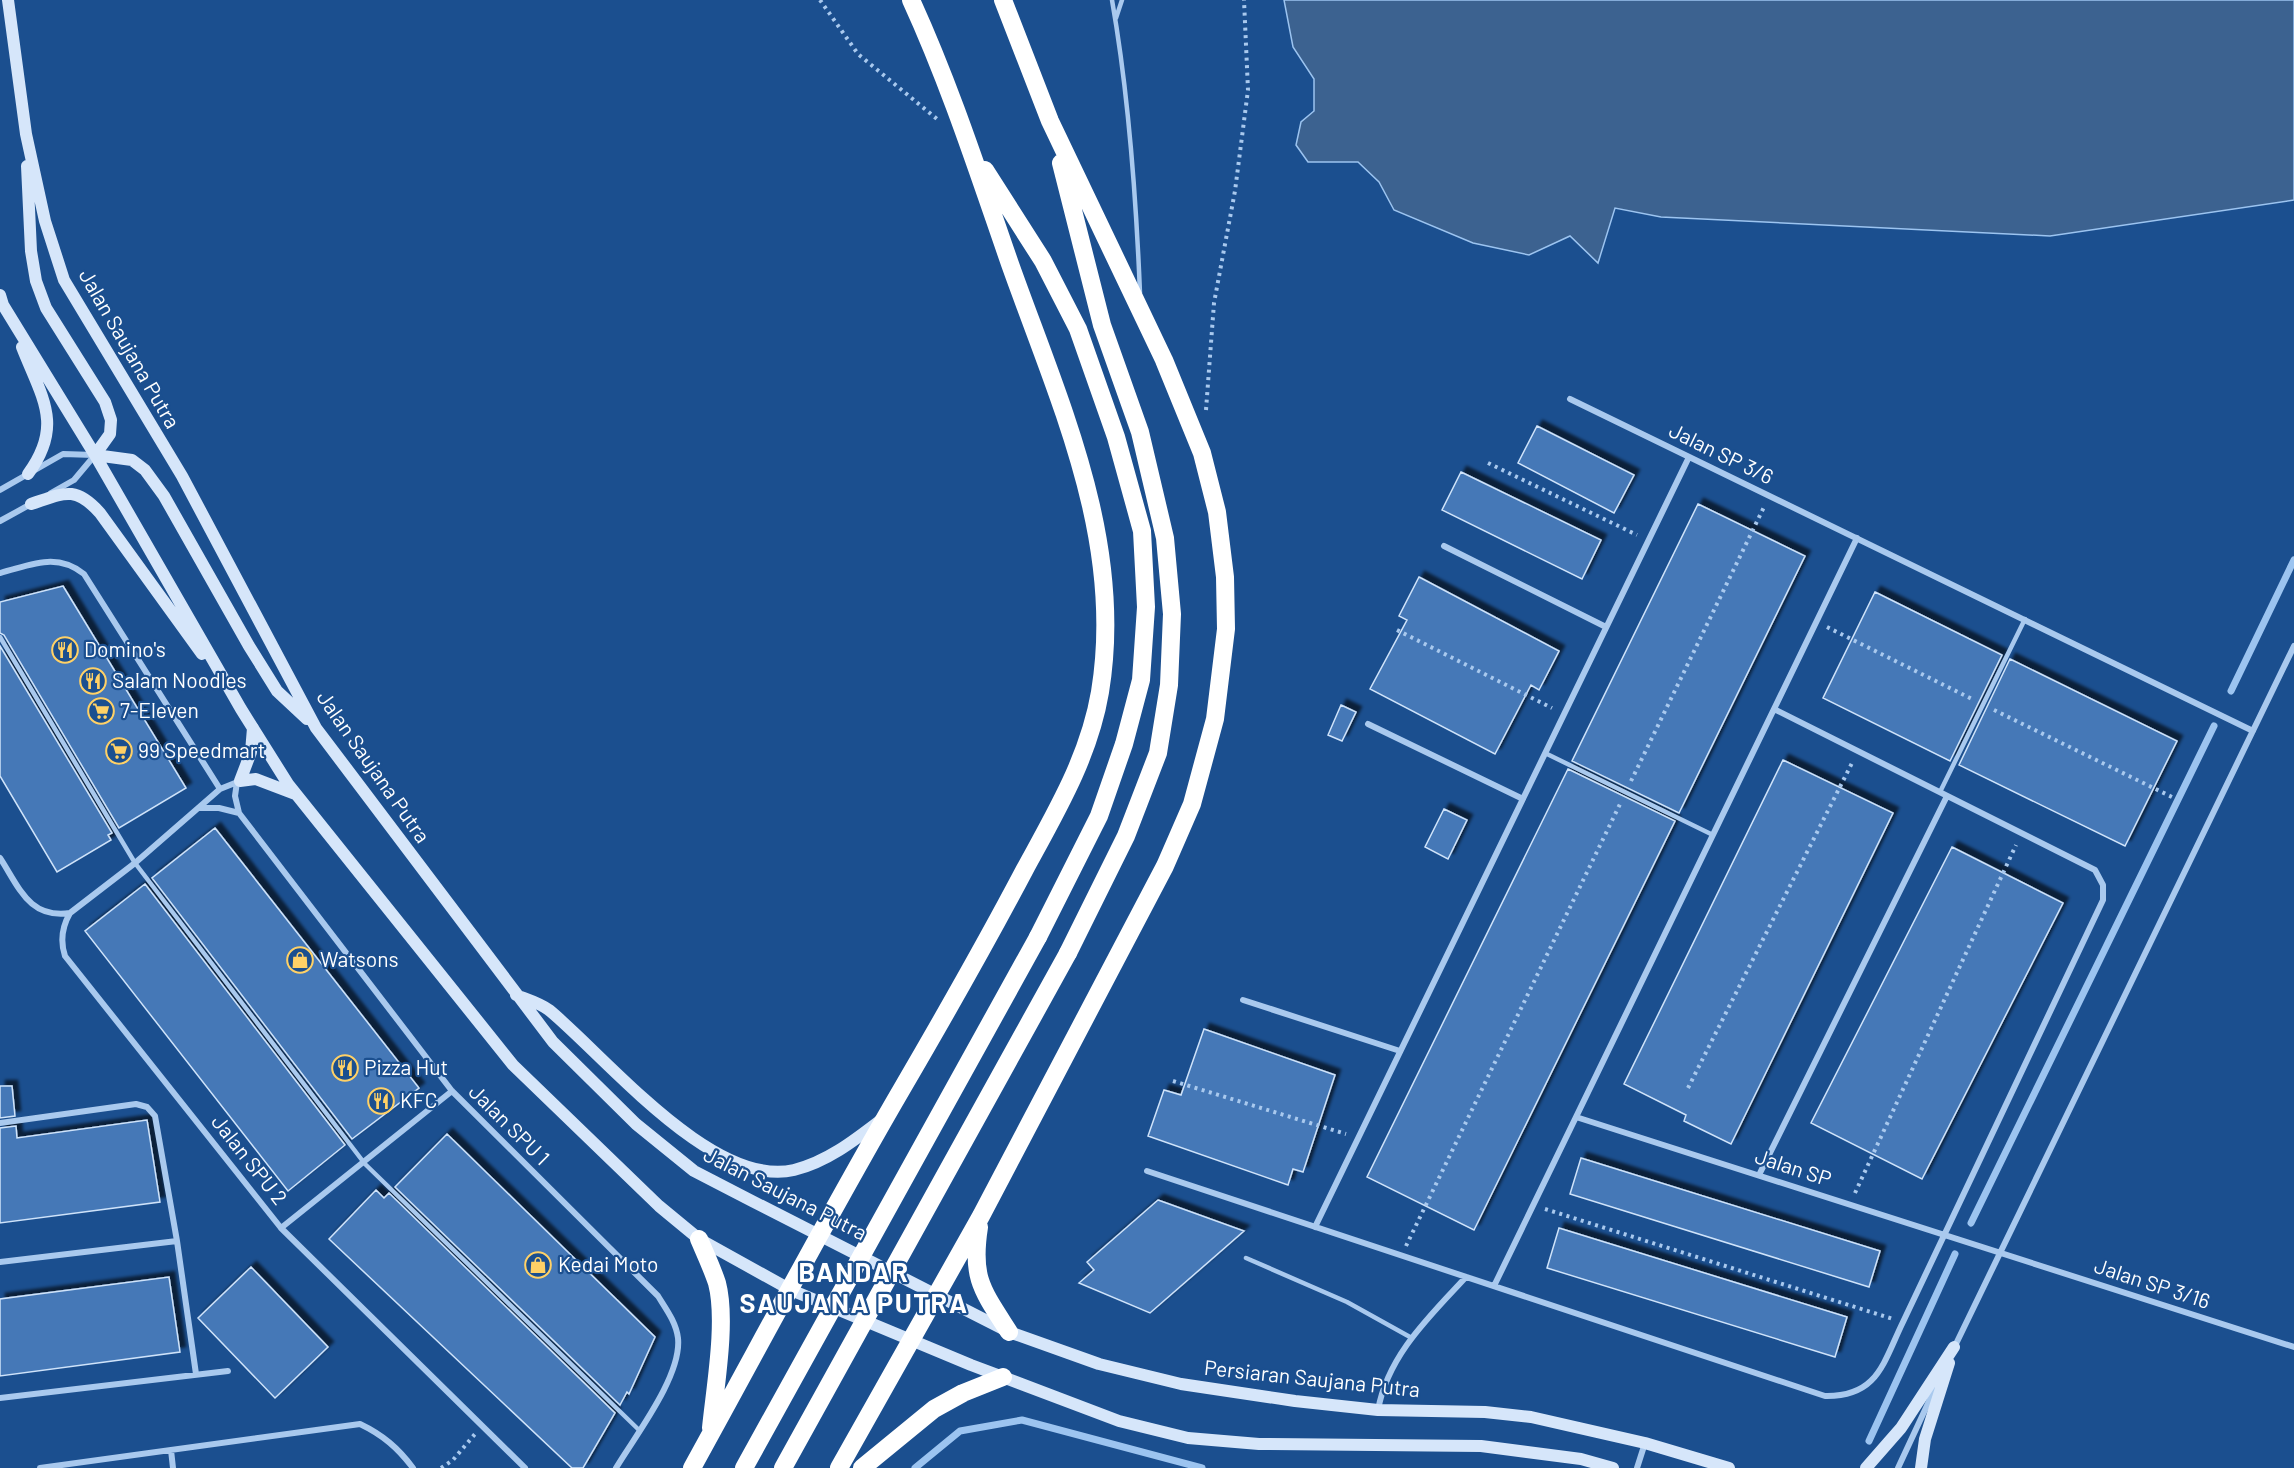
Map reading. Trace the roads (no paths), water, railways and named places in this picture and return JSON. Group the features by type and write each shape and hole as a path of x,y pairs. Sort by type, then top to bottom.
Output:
{"highway":[{"path":"692,1468 885,1117 978,959 1078,770 1100,693 1105,634 1101,542 1089,492 1065,410 929,39 910,0"},
{"path":"839,1468 981,1216 1165,866 1192,804 1215,719 1226,629 1225,578 1217,512 1202,453 1164,360 1050,121 1004,0"},
{"path":"783,1468 1068,952 1125,836 1158,753 1169,685 1172,614 1165,538 1140,432 1102,325 1050,121"},
{"path":"744,1468 1038,937 1099,816 1124,744 1141,680 1146,607 1142,531 1116,437 1078,329 1043,261 968,144"},
{"path":"981,1216 976,1249 978,1278 1009,1332"},
{"path":"699,1239 717,1283 719,1307 718,1357 710,1436"},
{"path":"862,1468 934,1409 963,1393 1003,1377"}],"main road":[{"name":"Jalan Saujana Putra","path":"8,0 26,134 45,221 64,280 182,476 316,728 553,1042 636,1124 694,1171 937,1294"},
{"path":"26,134 31,250 36,281 46,308 105,402 111,420 110,434 95,455"},
{"path":"0,295 47,411 48,433 40,457 28,474"},
{"path":"11,318 95,455 241,709"},
{"path":"95,455 132,460 145,470 164,496 277,691 316,728"},
{"path":"31,504 59,494 73,493 86,497 100,513 241,709 296,795 513,1065 659,1206 699,1239 791,1290 1003,1377 1119,1421 1188,1438 1259,1444 1481,1446 1581,1459 1613,1468"},
{"path":"238,782 251,752 254,728"},
{"path":"238,782 256,779 296,795"},
{"path":"515,994 548,1009 690,1137 734,1160 761,1169 792,1170 836,1152 885,1117"},
{"name":"Persiaran Saujana Putra","path":"937,1294 1009,1332 1099,1364 1181,1384 1378,1410 1485,1412 1531,1417 1645,1443 1729,1468"},
{"path":"1866,1468 1901,1428 1954,1347"},
{"path":"1921,1468 1925,1439 1954,1347"}],"street":[{"name":"Jalan SP 3/6","path":"1570,399 2253,731"},
{"path":"0,490 63,454 95,455"},
{"path":"0,521 74,480 95,455"},
{"path":"1315,1227 1689,457"},
{"path":"1494,1286 1857,538"},
{"path":"1443,546 1606,627"},
{"path":"0,573 52,561 71,564 84,574 220,789"},
{"path":"1898,1468 1999,1252 2294,646"},
{"path":"1147,1172 1825,1396 1853,1394 1867,1386 1880,1370 2103,900 2103,885 2095,870 1774,709"},
{"path":"1368,724 1523,799"},
{"path":"0,858 30,905 58,915 70,914 135,863 220,789 238,782"},
{"path":"199,808 219,808 239,813 235,796 238,782"},
{"path":"1759,1175 1947,796"},
{"name":"Jalan SPU 1","path":"239,813 452,1091 658,1296 673,1319 678,1338 676,1359 668,1381 616,1468"},
{"name":"Jalan SPU 2","path":"70,914 64,924 61,946 65,956 281,1228 525,1468"},
{"path":"1243,1000 1400,1051"},
{"path":"281,1228 364,1164 452,1091"},
{"path":"0,1123 136,1104 147,1107 155,1116 177,1241 196,1374"},
{"name":"Jalan SP","path":"1576,1116 1999,1252"},
{"path":"0,1262 177,1241"},
{"name":"Jalan SP 3/16","path":"1999,1252 2294,1347"},
{"path":"1378,1410 1381,1392 1410,1337 1466,1277"},
{"path":"0,1398 228,1371"},
{"path":"40,1468 360,1424 379,1433 400,1450 413,1468"},
{"path":"1637,1468 1645,1443"},
{"path":"171,1450 173,1468"}],"lane":[{"path":"1112,0 1123,63 1137,218 1141,314"},
{"path":"1115,20 1122,0"},
{"path":"1940,792 2025,620"},
{"path":"0,637 135,863 364,1164 639,1430"},
{"path":"1545,753 1713,835"},
{"path":"1246,1258 1347,1302 1410,1337"}],"water":[{"path":"1284,0 2294,0 2294,200 2050,236 1661,217 1615,208 1598,263 1570,236 1529,255 1473,243 1394,210 1379,182 1358,162 1308,162 1296,145 1301,122 1314,111 1314,79 1293,47"}],"waterway":[{"path":"2231,691 2294,560"},
{"path":"1971,1223 2214,726"},
{"path":"1869,1441 1955,1254"},
{"path":"915,1468 960,1431 1022,1420 1202,1468"}],"place":[{"name":"Domino's","path":"65,650"},
{"name":"Salam Noodles","path":"93,681"},
{"name":"7-Eleven","path":"101,711"},
{"name":"99 Speedmart","path":"119,751"},
{"name":"Watsons","path":"300,960"},
{"name":"Pizza Hut","path":"345,1068"},
{"name":"KFC","path":"381,1101"},
{"name":"Kedai Moto","path":"538,1265"}],"district":[{"name":"BANDAR SAUJANA PUTRA","path":"854,1288"}]}
